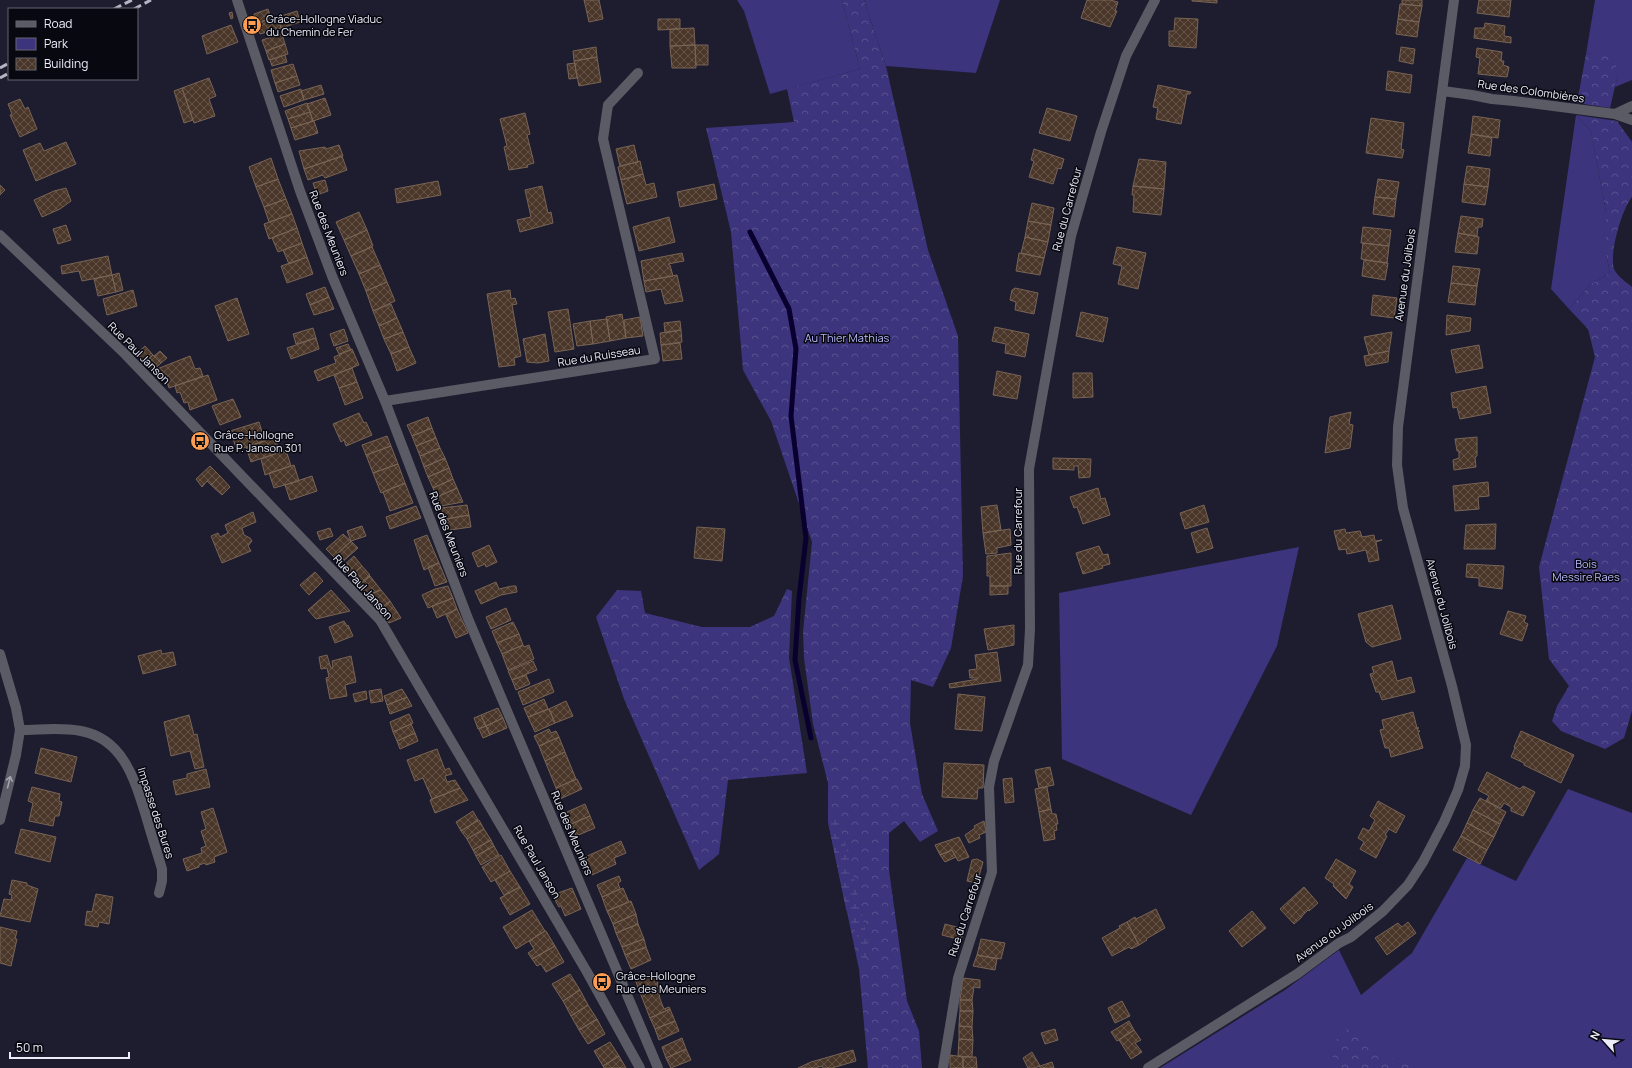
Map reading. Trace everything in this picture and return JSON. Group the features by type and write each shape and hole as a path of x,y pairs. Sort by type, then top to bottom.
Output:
{"street":[{"name":"Rue des Meuniers","path":"237,0 303,198 332,276 384,401 469,621 658,1068"},
{"name":"Rue du Carrefour","path":"943,1068 958,978 992,872 989,787 994,761 1028,664 1030,629 1029,469 1071,236 1101,132 1126,56 1155,0"},
{"name":"Avenue du Jolibois","path":"1148,1068 1292,977 1339,943 1351,937 1383,911 1401,894 1423,862 1451,806 1463,777 1466,745 1452,686 1403,508 1397,465 1399,413 1454,0"},
{"name":"Rue du Ruisseau","path":"384,401 654,360 603,139 608,105 638,73"},
{"name":"Rue des Colombières","path":"1443,91 1492,99 1615,114 1632,120"},
{"path":"1615,114 1632,106"},
{"name":"Rue Paul Janson","path":"0,235 125,354 380,620 587,972 640,1068"},
{"path":"0,654 16,708 20,730 16,755 0,820"},
{"name":"Impasse des Bures","path":"20,730 67,729 81,731 96,736 118,753 133,777 162,869 162,881 159,893"}],"green space":[{"path":"737,0 842,0 860,69 770,94 744,11"},
{"name":"Au Thier Mathias","path":"842,0 864,0 886,66 928,250 958,336 963,576 951,648 933,687 911,680 910,723 922,794 938,831 920,842 904,821 889,833 889,870 907,1001 919,1031 922,1068 868,1068 859,969 828,822 828,783 813,724 804,658 803,632 812,542 771,421 743,370 731,232 706,128 794,122 787,89 860,69"},
{"path":"864,0 1000,0 976,73 886,66"},
{"path":"1595,0 1632,0 1632,80 1615,87 1618,74 1592,53 1586,54"},
{"path":"1603,53 1615,60 1618,74 1610,108 1577,103 1586,54"},
{"path":"1576,115 1591,131 1606,212 1606,254 1610,273 1591,284 1569,309 1551,289"},
{"name":"Bois Messire Raes","path":"1576,115 1617,121 1632,142 1632,197 1624,211 1617,232 1613,262 1614,269 1617,274 1632,287 1632,711 1624,738 1605,749 1561,731 1552,721 1557,706 1569,686 1549,659 1539,567 1595,357 1588,329 1569,309 1591,284 1610,273 1606,254 1606,212 1591,131"},
{"path":"1299,547 1277,646 1191,815 1062,759 1059,593"},
{"path":"787,589 792,591 789,658 807,773 728,780 719,854 699,870 624,699 596,617 617,590 641,591 645,613 702,627 750,627 774,616"},
{"path":"1568,789 1632,813 1632,1068 1160,1068 1285,990 1339,950 1361,995 1412,953 1467,858 1516,881"},
{"path":"838,819 850,860 870,951 859,969 860,943 846,909 828,822"},
{"path":"1347,1029 1373,1053 1414,1064 1420,1068 1342,1068 1332,1056 1333,1043"}],"building":[{"path":"584,0 599,0 603,19 589,22"},
{"path":"1087,0 1110,0 1118,2 1115,11 1117,11 1110,27 1081,18"},
{"path":"1217,0 1217,3 1192,1"},
{"path":"1402,0 1422,0 1422,6 1402,4"},
{"path":"1479,0 1511,0 1509,17 1477,13"},
{"path":"1400,4 1422,6 1419,22 1398,19"},
{"path":"268,9 271,19 256,23 254,14"},
{"path":"297,11 300,22 281,28 278,17"},
{"path":"232,12 233,18 231,19 229,13"},
{"path":"278,17 281,28 260,34 256,23"},
{"path":"1175,18 1198,19 1196,48 1169,46 1169,31 1174,31"},
{"path":"658,19 680,19 680,29 658,30"},
{"path":"1398,19 1419,22 1417,37 1396,34"},
{"path":"1485,23 1505,26 1504,36 1511,37 1511,43 1474,38 1475,28 1484,28"},
{"path":"231,25 238,42 207,54 202,36"},
{"path":"694,28 695,45 670,46 670,29"},
{"path":"282,34 285,44 266,51 262,40"},
{"path":"285,44 288,54 269,60 266,51"},
{"path":"695,45 708,45 708,65 696,65"},
{"path":"695,45 696,68 672,68 670,46"},
{"path":"596,47 597,57 574,61 573,51"},
{"path":"1401,47 1415,49 1413,64 1399,61"},
{"path":"1477,48 1502,52 1501,61 1504,61 1503,65 1509,67 1507,77 1478,74 1480,58 1476,57"},
{"path":"285,55 287,62 272,66 270,60"},
{"path":"597,57 601,82 579,86 574,61"},
{"path":"575,63 577,78 569,79 567,64"},
{"path":"293,64 297,76 275,83 271,70"},
{"path":"1388,71 1412,75 1410,93 1386,90"},
{"path":"297,76 300,85 278,92 275,83"},
{"path":"209,78 216,96 209,99 215,116 194,123 182,88"},
{"path":"321,85 324,94 304,100 301,91"},
{"path":"1158,85 1191,92 1190,94 1187,94 1181,124 1156,119 1158,108 1153,107"},
{"path":"182,88 193,120 184,123 174,91"},
{"path":"301,89 304,100 284,107 280,96"},
{"path":"325,98 331,115 313,121 307,104"},
{"path":"20,99 25,109 28,107 37,129 20,137 10,115 12,114 8,104"},
{"path":"307,103 310,112 288,119 285,111"},
{"path":"1047,108 1077,116 1070,141 1039,133"},
{"path":"310,112 313,121 291,128 288,119"},
{"path":"525,113 530,134 527,135 534,163 527,165 528,167 509,170 504,147 507,146 500,119"},
{"path":"1473,116 1500,120 1498,138 1471,134"},
{"path":"1371,118 1404,123 1401,149 1404,150 1402,158 1366,153"},
{"path":"314,121 318,133 295,140 291,128"},
{"path":"1471,134 1492,138 1490,156 1468,153"},
{"path":"66,142 76,164 36,181 23,150 40,143 44,151"},
{"path":"339,145 343,156 304,169 299,151 325,147 326,149"},
{"path":"634,145 638,162 620,166 616,149"},
{"path":"1034,149 1064,159 1061,169 1058,168 1053,184 1029,177 1034,161 1031,160"},
{"path":"342,156 347,170 325,178 323,175 308,180 304,169"},
{"path":"271,158 278,179 256,187 249,167"},
{"path":"1139,159 1166,162 1164,189 1133,186"},
{"path":"640,161 643,174 621,180 618,167"},
{"path":"1467,166 1490,169 1488,187 1464,184"},
{"path":"643,174 646,185 654,183 657,197 627,204 621,180"},
{"path":"278,179 286,199 264,207 256,187"},
{"path":"1378,179 1399,182 1396,199 1375,197"},
{"path":"325,180 328,191 317,195 313,183"},
{"path":"438,181 441,195 397,203 395,189"},
{"path":"714,184 717,199 680,207 677,192"},
{"path":"1464,184 1488,187 1485,205 1462,202"},
{"path":"0,185 5,190 0,195"},
{"path":"542,186 548,213 551,212 553,223 520,232 517,220 531,217 525,190"},
{"path":"1133,186 1164,189 1161,215 1133,212"},
{"path":"66,188 71,201 60,209 42,217 34,200 54,191"},
{"path":"1375,197 1396,199 1394,217 1373,214"},
{"path":"286,199 292,214 269,222 264,207"},
{"path":"1032,203 1054,208 1051,225 1028,221"},
{"path":"359,212 367,230 344,240 336,222"},
{"path":"292,214 297,228 269,239 264,224"},
{"path":"1461,216 1483,219 1482,227 1478,227 1477,236 1458,233"},
{"path":"669,217 675,242 639,251 633,227"},
{"path":"1028,221 1051,225 1048,242 1025,237"},
{"path":"66,225 71,240 58,244 53,229"},
{"path":"1363,227 1391,230 1389,246 1361,243"},
{"path":"297,228 302,243 278,252 272,238"},
{"path":"367,230 373,246 351,256 344,240"},
{"path":"1458,233 1479,237 1477,254 1455,252"},
{"path":"1025,237 1048,242 1044,258 1021,253"},
{"path":"302,243 307,257 289,264 283,250"},
{"path":"1363,243 1389,246 1387,263 1361,259"},
{"path":"372,247 380,265 359,274 351,256"},
{"path":"1117,247 1146,253 1138,289 1118,284 1122,266 1113,264"},
{"path":"682,253 684,261 668,264 670,265 673,276 644,281 641,261"},
{"path":"1019,253 1044,258 1040,275 1016,271"},
{"path":"108,256 112,275 82,281 79,271 62,274 61,266"},
{"path":"307,257 313,274 287,283 281,266"},
{"path":"1364,260 1388,263 1385,280 1362,276"},
{"path":"380,265 387,282 366,291 359,274"},
{"path":"1453,266 1480,269 1477,286 1451,283"},
{"path":"119,273 123,290 116,292 112,275"},
{"path":"112,275 116,292 98,296 94,279"},
{"path":"677,275 683,301 665,304 661,289 646,292 644,281"},
{"path":"387,282 395,301 373,311 366,291"},
{"path":"1451,283 1477,286 1475,305 1448,302"},
{"path":"325,287 329,297 310,305 306,294"},
{"path":"1015,288 1038,293 1034,314 1015,310 1016,302 1010,300 1012,290"},
{"path":"133,290 137,306 107,315 103,299"},
{"path":"510,290 511,299 515,298 517,304 512,305 521,356 514,358 515,365 499,367 487,294"},
{"path":"1373,295 1397,298 1394,318 1371,315"},
{"path":"329,297 334,309 314,315 310,305"},
{"path":"237,298 249,334 228,341 215,306"},
{"path":"391,304 397,318 379,326 373,311"},
{"path":"568,309 574,349 555,352 548,312"},
{"path":"1081,312 1108,318 1103,342 1076,336"},
{"path":"622,314 626,338 610,341 606,317"},
{"path":"1447,315 1471,318 1470,331 1446,335"},
{"path":"640,317 643,336 626,338 624,320"},
{"path":"397,318 403,332 384,339 379,326"},
{"path":"607,319 610,341 593,344 590,321"},
{"path":"590,321 593,344 577,346 573,324"},
{"path":"680,321 681,330 665,333 664,323"},
{"path":"995,327 1029,334 1025,357 1005,353 1006,344 992,341"},
{"path":"313,328 316,338 296,344 293,334"},
{"path":"344,329 348,341 334,346 330,334"},
{"path":"681,330 682,342 661,345 660,333"},
{"path":"403,332 409,347 391,354 384,339"},
{"path":"1392,332 1389,351 1369,355 1364,337"},
{"path":"545,334 549,361 538,363 527,362 523,339"},
{"path":"316,338 319,349 291,359 287,348"},
{"path":"680,343 682,359 663,361 661,345"},
{"path":"348,344 351,350 339,354 336,348"},
{"path":"1479,345 1483,368 1456,373 1451,350"},
{"path":"145,346 153,355 144,363 136,354"},
{"path":"409,347 416,363 397,371 391,354"},
{"path":"352,349 359,365 318,381 314,371 336,363 334,357"},
{"path":"160,351 167,358 161,363 154,356"},
{"path":"1389,351 1388,362 1366,366 1364,356"},
{"path":"153,355 161,363 152,371 144,363"},
{"path":"190,356 195,369 200,368 203,376 169,388 165,376 160,377 157,369"},
{"path":"352,368 357,382 339,388 334,375"},
{"path":"997,371 1021,376 1017,399 993,395"},
{"path":"1073,373 1092,373 1093,397 1073,398"},
{"path":"208,375 217,400 190,410 188,402 184,403 180,392 177,393 175,386"},
{"path":"357,382 363,398 345,405 339,388"},
{"path":"1486,386 1491,413 1460,419 1457,407 1453,408 1451,393"},
{"path":"233,399 241,417 220,425 212,406"},
{"path":"1351,412 1349,424 1353,425 1350,448 1325,453 1330,417"},
{"path":"359,413 364,423 366,422 372,435 346,446 344,440 341,442 333,424"},
{"path":"428,417 432,428 412,436 407,425"},
{"path":"259,422 265,441 237,450 230,431"},
{"path":"432,428 436,438 416,446 412,436"},
{"path":"387,436 391,446 366,455 362,445"},
{"path":"275,437 280,452 251,462 246,447"},
{"path":"1477,437 1477,456 1475,457 1476,467 1454,470 1453,460 1459,458 1459,451 1457,451 1455,439"},
{"path":"436,438 440,448 420,456 416,446"},
{"path":"391,446 398,464 373,473 366,455"},
{"path":"440,448 445,458 424,467 420,456"},
{"path":"286,450 291,466 265,475 261,459"},
{"path":"445,458 449,468 428,477 424,467"},
{"path":"1053,458 1091,459 1090,477 1079,478 1078,466 1074,466 1074,470 1053,469"},
{"path":"398,464 405,483 381,493 373,473"},
{"path":"294,465 299,481 274,488 269,473"},
{"path":"210,466 220,476 211,485 207,481 202,487 196,479"},
{"path":"449,468 453,479 433,488 428,477"},
{"path":"220,476 230,487 222,495 211,485"},
{"path":"312,476 317,491 290,500 285,485"},
{"path":"453,479 457,488 437,497 433,488"},
{"path":"1488,482 1489,496 1478,497 1479,509 1455,511 1453,486"},
{"path":"405,483 413,503 390,511 383,492"},
{"path":"457,488 463,502 441,506 437,497"},
{"path":"1098,488 1101,499 1105,498 1110,515 1083,524 1077,507 1074,508 1070,497"},
{"path":"467,505 469,515 446,519 441,508"},
{"path":"997,505 1001,530 983,533 981,507"},
{"path":"1204,505 1209,522 1185,529 1180,513"},
{"path":"416,506 421,518 390,529 386,517"},
{"path":"253,512 256,522 242,528 244,535 252,541 248,546 251,551 222,563 211,536 218,533 220,537 228,533 225,525"},
{"path":"469,515 471,527 450,530 446,519"},
{"path":"1496,524 1495,549 1464,549 1466,525"},
{"path":"362,526 366,536 351,541 347,531"},
{"path":"697,527 725,529 722,561 694,558"},
{"path":"330,528 333,536 320,540 317,532"},
{"path":"1207,528 1213,548 1197,553 1191,533"},
{"path":"1010,529 1011,545 997,548 997,553 986,554 983,533"},
{"path":"1345,529 1346,533 1360,531 1362,537 1374,535 1375,541 1382,540 1376,542 1379,560 1369,562 1366,550 1347,554 1346,549 1339,550 1334,531"},
{"path":"343,534 351,541 334,557 326,549"},
{"path":"427,535 439,563 424,570 414,540"},
{"path":"351,541 358,548 340,564 334,557"},
{"path":"489,545 497,562 486,567 485,564 478,567 472,553"},
{"path":"1099,546 1103,555 1108,554 1110,564 1102,566 1103,568 1083,574 1076,553"},
{"path":"1011,553 1011,586 990,586 990,576 987,576 987,556"},
{"path":"354,556 362,566 351,576 342,567"},
{"path":"439,563 447,582 435,586 428,567"},
{"path":"1467,564 1504,566 1502,589 1479,586 1479,578 1466,577"},
{"path":"362,566 370,575 359,586 351,576"},
{"path":"315,572 323,581 309,595 300,585"},
{"path":"370,576 381,590 368,595 359,586"},
{"path":"496,582 499,589 516,586 517,592 501,595 481,604 475,591"},
{"path":"448,586 453,598 428,608 422,595 435,589"},
{"path":"990,586 1008,586 1008,594 990,595"},
{"path":"331,590 350,611 316,619 308,610"},
{"path":"381,590 390,601 379,610 368,595"},
{"path":"453,598 457,609 437,618 432,606"},
{"path":"390,601 401,618 389,623 379,610"},
{"path":"1392,605 1401,639 1372,647 1366,642 1358,614"},
{"path":"506,608 511,620 491,629 486,617"},
{"path":"457,609 468,633 456,638 446,615"},
{"path":"1508,611 1526,616 1524,622 1528,624 1522,641 1500,634"},
{"path":"344,621 347,626 348,625 353,636 335,643 329,627"},
{"path":"513,622 519,634 497,643 492,631"},
{"path":"1014,625 1014,645 988,650 984,629"},
{"path":"519,634 523,645 502,654 497,643"},
{"path":"523,645 524,647 529,645 534,659 508,670 502,654"},
{"path":"161,650 162,654 173,652 176,665 143,674 138,656"},
{"path":"997,652 1001,681 950,688 949,684 978,679 970,678 969,670 977,669 975,655"},
{"path":"327,655 331,668 333,667 332,661 351,656 356,682 345,685 347,696 330,699 326,678 329,677 327,668 321,669 319,657"},
{"path":"533,661 537,670 512,680 508,671"},
{"path":"1392,661 1397,681 1411,677 1415,692 1382,700 1379,692 1376,692 1370,674 1374,673 1372,667"},
{"path":"526,675 530,684 516,690 512,680"},
{"path":"549,679 554,692 523,705 518,692"},
{"path":"381,689 383,701 371,703 369,691"},
{"path":"402,689 407,697 387,705 384,696"},
{"path":"366,691 367,699 355,702 353,694"},
{"path":"958,694 985,697 982,731 955,729"},
{"path":"407,697 412,706 390,714 387,705"},
{"path":"544,699 548,709 528,717 524,708"},
{"path":"566,701 573,716 555,723 549,709"},
{"path":"498,708 503,718 486,726 481,715"},
{"path":"549,709 555,723 535,732 528,717"},
{"path":"1413,712 1418,731 1420,731 1418,732 1423,748 1391,757 1389,748 1385,748 1380,730 1384,729 1382,720"},
{"path":"409,714 413,723 393,732 390,722"},
{"path":"189,715 194,735 197,734 204,767 195,769 190,751 171,756 164,722"},
{"path":"481,715 486,726 478,729 474,718"},
{"path":"503,718 507,728 490,735 486,726"},
{"path":"411,724 415,733 397,741 393,732"},
{"path":"486,726 490,735 483,738 479,729"},
{"path":"549,729 551,733 556,731 559,737 539,746 534,736"},
{"path":"1521,731 1574,755 1561,783 1511,757"},
{"path":"415,733 418,741 400,749 397,741"},
{"path":"559,737 565,752 545,761 539,746"},
{"path":"41,748 77,757 71,782 35,773"},
{"path":"437,749 445,770 449,768 452,774 445,776 447,782 455,780 460,788 432,799 423,778 415,781 407,760"},
{"path":"565,752 576,779 556,788 545,761"},
{"path":"944,763 984,765 983,788 978,788 977,799 942,797"},
{"path":"1050,767 1054,785 1039,788 1035,770"},
{"path":"206,769 210,787 176,795 173,781 187,778 187,774"},
{"path":"1487,772 1520,789 1523,786 1535,792 1523,816 1511,811 1511,807 1504,803 1501,808 1486,801 1489,796 1478,790"},
{"path":"1012,778 1014,802 1005,803 1003,779"},
{"path":"577,779 582,789 560,799 556,788"},
{"path":"32,787 60,794 59,801 62,802 59,816 55,816 53,826 29,821 33,803 28,801"},
{"path":"1047,787 1051,809 1039,812 1035,789"},
{"path":"460,788 468,800 435,813 430,800"},
{"path":"1480,798 1506,812 1500,824 1473,810"},
{"path":"1378,801 1405,816 1396,833 1389,829 1376,858 1360,849 1364,842 1358,838 1363,828 1369,831 1375,820 1370,816"},
{"path":"585,804 590,816 571,824 567,812"},
{"path":"213,808 227,852 214,857 215,862 206,865 205,863 199,865 199,867 187,871 183,859 202,853 201,848 206,846 201,831 206,829 201,812"},
{"path":"1051,809 1052,814 1056,814 1058,824 1056,824 1057,830 1054,831 1055,839 1044,841 1039,812"},
{"path":"1473,810 1500,824 1494,837 1467,823"},
{"path":"473,811 478,820 461,831 456,822"},
{"path":"590,816 595,828 576,836 571,824"},
{"path":"479,820 484,829 467,839 461,831"},
{"path":"984,821 986,832 979,835 980,838 969,843 965,835 975,828 974,826"},
{"path":"1467,823 1494,837 1487,850 1461,836"},
{"path":"21,829 56,837 50,862 15,853"},
{"path":"484,829 491,840 473,850 467,839"},
{"path":"1461,836 1487,850 1480,864 1453,850"},
{"path":"959,837 969,857 958,861 952,850 940,855 935,845"},
{"path":"491,840 494,846 476,856 473,850"},
{"path":"621,841 626,853 614,858 616,864 592,875 585,857"},
{"path":"494,846 499,855 481,865 476,856"},
{"path":"952,850 956,857 945,862 940,855"},
{"path":"501,855 510,871 491,882 482,867"},
{"path":"977,859 983,862 977,883 967,881 972,860"},
{"path":"1336,859 1356,871 1349,884 1353,887 1346,899 1333,886 1334,884 1325,878"},
{"path":"510,871 520,887 504,895 495,880"},
{"path":"619,876 621,881 618,883 620,889 602,897 597,885"},
{"path":"12,880 27,883 27,885 38,889 30,922 0,916 4,899 11,900 12,895 9,894"},
{"path":"520,887 530,904 510,915 500,898"},
{"path":"1304,887 1318,903 1309,911 1308,910 1294,924 1280,909"},
{"path":"572,888 581,909 565,916 561,906 559,907 552,895"},
{"path":"623,888 629,902 607,911 602,897"},
{"path":"96,894 113,897 109,924 99,922 98,927 85,925 87,911 92,912"},
{"path":"631,901 636,914 613,924 607,911"},
{"path":"1156,909 1165,928 1139,945 1127,922 1135,917 1136,919"},
{"path":"532,910 545,931 516,949 503,927"},
{"path":"1252,911 1266,928 1242,947 1229,931"},
{"path":"636,914 638,924 616,933 613,924"},
{"path":"1127,922 1139,945 1131,949 1129,947 1112,956 1102,938 1120,928 1119,926"},
{"path":"1408,922 1416,933 1387,955 1375,938 1398,923 1402,927"},
{"path":"638,924 644,939 622,947 616,933"},
{"path":"945,924 964,929 961,940 942,935"},
{"path":"0,927 17,931 15,939 17,939 11,966 0,963"},
{"path":"545,931 555,946 532,959 528,953 534,949 529,941"},
{"path":"644,939 646,947 625,955 622,947"},
{"path":"981,939 1005,943 1001,959 977,955"},
{"path":"555,946 564,962 546,972 541,964 537,966 532,959"},
{"path":"646,947 651,960 631,969 625,955"},
{"path":"977,955 997,959 995,970 973,966"},
{"path":"570,974 580,990 563,1001 552,984"},
{"path":"657,976 658,987 639,990 635,979"},
{"path":"963,978 980,980 980,988 974,987 972,1000 960,1000"},
{"path":"605,980 608,986 606,988 602,982"},
{"path":"658,987 660,999 664,1009 669,1007 670,1009 650,1018 639,990"},
{"path":"580,990 588,1005 571,1016 563,1001"},
{"path":"960,1000 972,1000 973,1011 960,1011"},
{"path":"1122,1001 1130,1016 1115,1023 1108,1008"},
{"path":"588,1005 597,1019 579,1030 571,1016"},
{"path":"670,1009 675,1021 655,1029 650,1018"},
{"path":"960,1011 973,1011 972,1027 959,1026"},
{"path":"597,1019 605,1034 588,1044 579,1030"},
{"path":"675,1021 679,1031 659,1040 655,1029"},
{"path":"1129,1021 1134,1030 1117,1041 1111,1032"},
{"path":"959,1026 972,1027 973,1040 959,1039"},
{"path":"1055,1029 1058,1040 1045,1044 1041,1033"},
{"path":"1134,1030 1141,1040 1135,1043 1142,1052 1131,1059 1119,1040"},
{"path":"682,1038 686,1049 666,1058 662,1047"},
{"path":"959,1039 973,1040 972,1057 958,1056"},
{"path":"610,1042 619,1056 603,1066 594,1051"},
{"path":"686,1049 691,1060 671,1068 666,1058"},
{"path":"853,1050 856,1061 832,1068 823,1068 822,1066 815,1068 798,1068 811,1062"},
{"path":"1032,1052 1040,1066 1028,1068 1023,1058"},
{"path":"950,1055 963,1057 963,1068 950,1068"},
{"path":"619,1056 626,1068 604,1068 603,1066"},
{"path":"963,1057 976,1057 977,1068 963,1068"},
{"path":"1052,1062 1054,1068 1040,1068 1040,1066"}],"waterway":[{"path":"750,232 789,309 796,349 791,416 806,538 799,598 795,660 811,738"}],"railway":[{"path":"116,8 132,0"},
{"path":"136,8 151,0"},
{"path":"0,68 8,64"},
{"path":"0,78 8,74"}],"place":[{"name":"Grâce-Hollogne Viaduc du Chemin de Fer","path":"252,25"},
{"name":"Grâce-Hollogne Rue P. Janson 301","path":"200,441"},
{"name":"Grâce-Hollogne Rue des Meuniers","path":"602,982"}]}
